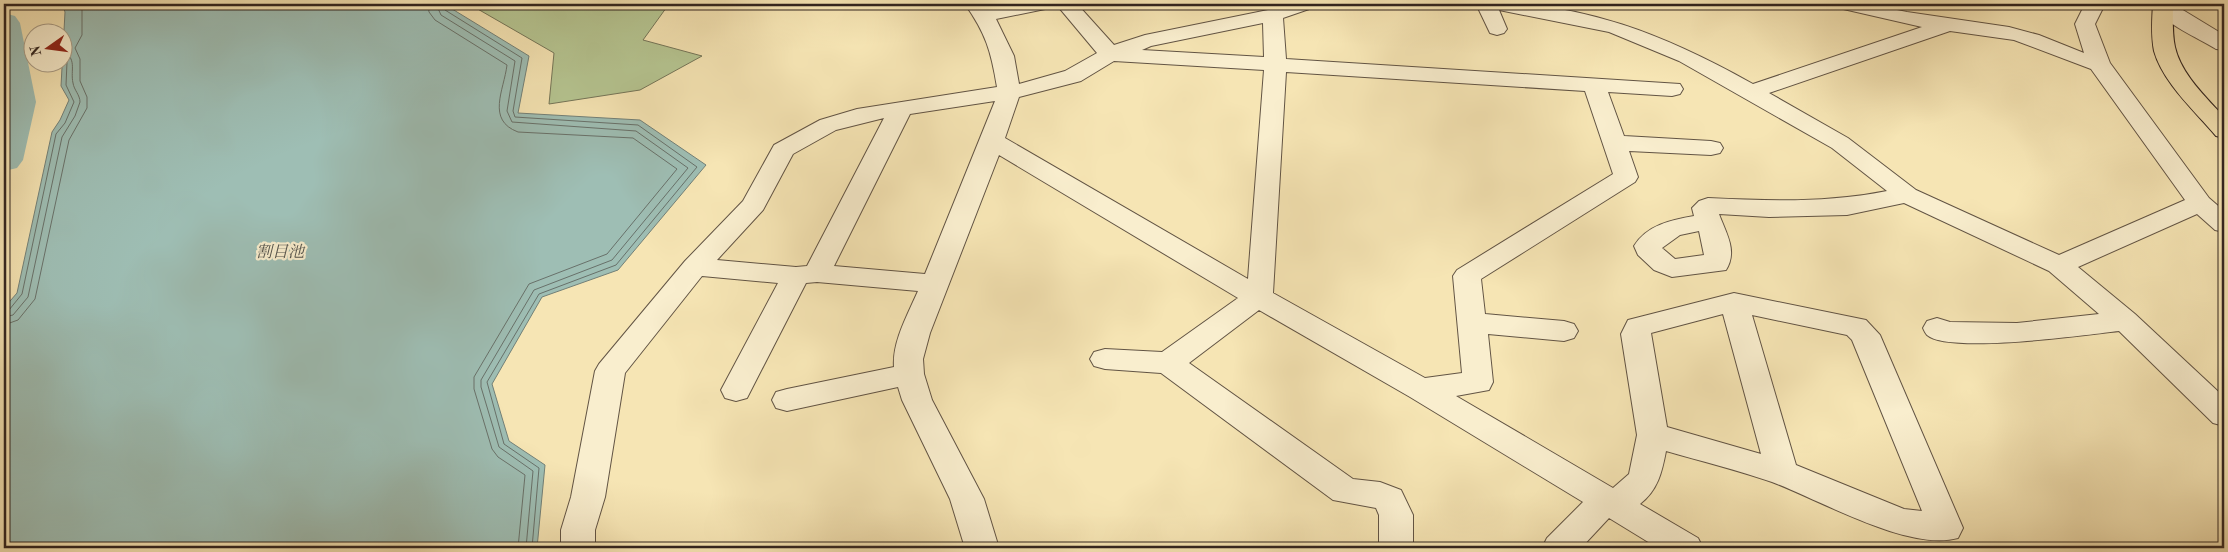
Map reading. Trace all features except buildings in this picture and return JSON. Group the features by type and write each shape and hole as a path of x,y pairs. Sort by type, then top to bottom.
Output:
{"highway":[{"path":"2163,5 2163,33 2166,54 2179,76 2224,130"}],"street":[{"path":"982,548 967,499 917,400 909,374 908,359 915,333 992,141 1009,92 1003,56 980,9 1043,4"},
{"path":"1066,4 1110,54 1672,89"},
{"path":"1222,4 1234,23"},
{"path":"578,548 578,530 588,497 610,371 695,267 754,205 784,150 828,125 865,114 1009,92 1074,76 1110,54 1145,42 1272,15 1305,4"},
{"path":"1490,4 1489,10 1497,29"},
{"path":"1503,4 1570,16 1616,27 1671,49 1707,67 1749,93 1840,143 1907,195 2059,265 2124,321 2224,415"},
{"path":"1599,4 1603,8 1701,58 1707,67"},
{"path":"1846,4 1891,17 2010,34 2036,41 2076,59 2100,64"},
{"path":"2096,4 2085,24 2100,64 2200,203 2224,224"},
{"path":"2163,5 2180,19 2224,44"},
{"path":"1168,363 1258,297 1261,289 1274,65 1272,15"},
{"path":"1749,93 1944,26"},
{"path":"1421,389 1478,382 1468,276 1626,177 1594,85"},
{"path":"736,390 807,274 901,108"},
{"path":"992,141 1258,297 1421,389 1686,548"},
{"path":"1614,143 1711,148"},
{"path":"1707,222 1704,208 1708,206 1769,209 1847,207 1907,195"},
{"path":"2059,265 2200,203"},
{"path":"695,267 934,284"},
{"path":"1559,548 1610,502 1638,487 1644,475 1652,435 1636,334 1638,327 1734,302 1856,327 1865,335 1946,528 1902,522 1782,473 1652,435"},
{"path":"1734,302 1782,473"},
{"path":"1937,328 1947,332 2017,333 2124,321"},
{"path":"1472,322 1564,331"},
{"path":"1105,359 1168,363 1345,491 1380,495 1389,499 1396,516 1396,548"},
{"path":"787,400 909,374"}],"green space":[{"path":"469,4 669,4 643,40 702,56 640,90 549,104 554,53"}],"water":[{"name":"割目池","path":"62,4 444,4 529,56 518,113 640,120 706,165 618,270 542,297 492,384 509,441 545,465 537,548 4,548 4,308 17,293 52,132 69,100 61,86 62,72 72,72 72,22 64,22 65,12"}],"waterway":[{"name":"割目池","path":"4,23 18,102 4,160"}]}
